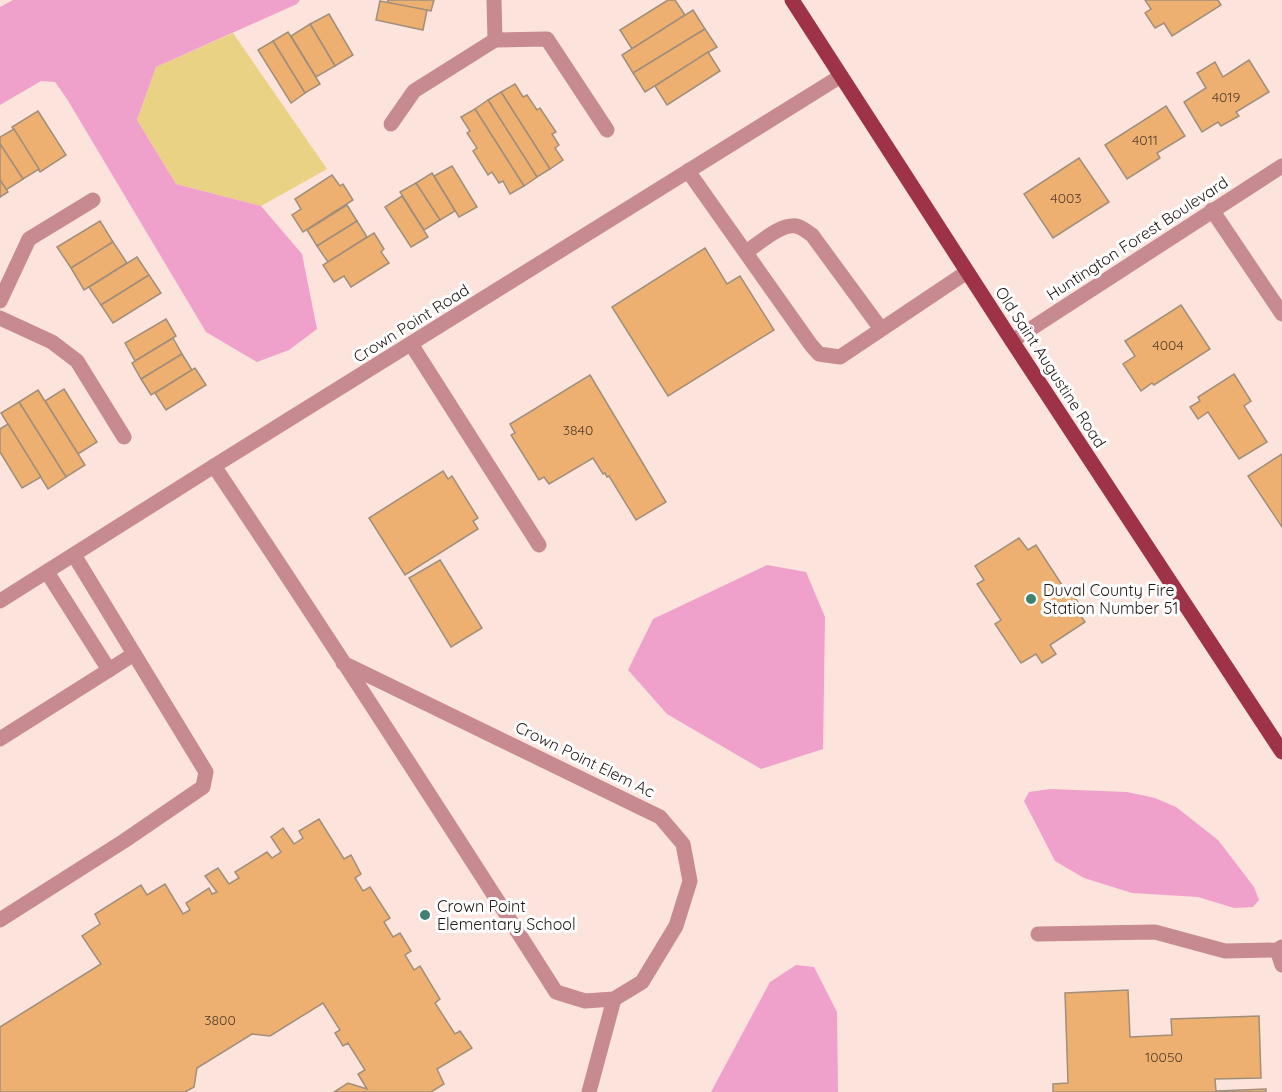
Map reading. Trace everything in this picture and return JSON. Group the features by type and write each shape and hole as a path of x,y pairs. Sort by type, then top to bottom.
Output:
{"main road":[{"name":"Old Saint Augustine Road","path":"792,0 967,272 1282,752"}],"street":[{"path":"494,0 495,40"},
{"path":"390,124 414,91 495,40 547,39 607,130"},
{"name":"Crown Point Road","path":"0,602 214,466 841,76"},
{"name":"Huntington Forest Boulevard","path":"1012,341 1282,166"},
{"path":"688,171 819,354 840,357 967,272"},
{"path":"0,301 29,239 93,200"},
{"path":"1212,210 1282,314"},
{"path":"746,252 782,228 794,225 802,228 812,236 881,329"},
{"path":"0,318 52,342 77,362 124,436"},
{"path":"411,344 539,545"},
{"name":"Crown Point Elem Ac","path":"214,466 343,663 377,711 556,992 585,1001 614,999 642,982 676,926 690,881 683,844 660,817 343,663"},
{"path":"0,920 203,787 206,772 74,555"},
{"path":"47,572 109,670"},
{"path":"0,739 134,654"},
{"path":"1038,934 1155,932 1226,951 1280,954"},
{"path":"589,1092 614,999"}],"shaded area":[{"path":"13,0 300,0 297,4 156,67 137,120 176,184 261,206 302,254 317,329 289,350 257,362 206,332 55,82 41,81 0,105 0,7"},
{"path":"233,33 327,169 261,206 176,184 137,120 156,67"},
{"path":"767,565 806,572 825,617 823,749 761,769 667,714 628,670 653,619"},
{"path":"1050,789 1127,792 1155,798 1176,807 1218,840 1254,887 1259,900 1253,907 1234,908 1198,897 1132,893 1084,878 1055,861 1024,801 1029,792"},
{"path":"796,965 814,967 837,1012 838,1092 711,1092 770,982"}],"building":[{"path":"388,0 434,0 431,11 387,3"},
{"path":"668,0 675,0 685,15 632,49 620,30"},
{"path":"1145,0 1218,0 1221,5 1172,36 1164,23 1155,28 1145,13 1151,9"},
{"path":"380,1 427,10 423,30 376,20"},
{"path":"693,10 705,29 633,73 622,55"},
{"path":"329,14 353,55 335,66 310,24"},
{"path":"310,24 335,66 316,77 291,36"},
{"path":"705,29 717,47 645,92 633,73"},
{"path":"288,32 320,84 305,93 273,41"},
{"path":"273,41 305,93 291,103 258,50"},
{"path":"708,52 720,71 667,105 655,86"},
{"path":"1249,60 1269,92 1236,112 1239,116 1221,126 1218,122 1202,132 1184,102 1206,88 1197,73 1215,62 1223,77"},
{"path":"515,84 523,97 527,95 537,110 540,108 556,132 552,134 559,145 555,148 563,160 550,169 501,92"},
{"path":"501,92 550,169 537,177 488,100"},
{"path":"488,100 537,177 524,186 475,109"},
{"path":"1166,106 1185,136 1157,153 1160,158 1127,179 1105,145"},
{"path":"475,109 524,186 510,194 503,181 499,183 492,172 488,175 473,151 477,148 467,133 470,131 461,117"},
{"path":"38,111 66,155 40,172 12,127"},
{"path":"14,129 39,169 23,179 0,144 0,137"},
{"path":"0,144 23,179 6,190 0,180"},
{"path":"1079,158 1109,202 1053,238 1024,194"},
{"path":"452,166 477,207 459,217 434,176"},
{"path":"432,173 455,211 440,220 416,183"},
{"path":"332,175 340,186 343,184 353,200 303,232 292,215 301,209 295,199"},
{"path":"0,180 8,192 0,197"},
{"path":"416,183 440,220 424,230 400,192"},
{"path":"402,196 428,237 411,247 385,207"},
{"path":"347,205 357,221 317,246 307,230"},
{"path":"100,221 113,242 71,268 57,247"},
{"path":"357,221 367,237 328,262 317,246"},
{"path":"374,233 384,249 381,252 389,263 351,287 344,276 334,282 323,265"},
{"path":"113,242 127,263 84,290 71,268"},
{"path":"705,248 727,284 740,276 774,330 668,396 612,307"},
{"path":"137,257 149,275 101,305 89,287"},
{"path":"149,275 161,293 113,323 101,305"},
{"path":"1181,305 1210,349 1141,391 1123,364 1135,356 1125,341"},
{"path":"166,319 176,336 135,361 125,343"},
{"path":"173,338 182,354 141,379 132,363"},
{"path":"182,354 192,370 151,395 141,379"},
{"path":"195,368 206,385 166,410 155,393"},
{"path":"1234,374 1251,401 1244,406 1267,442 1239,459 1208,412 1198,419 1190,407 1200,401 1198,397"},
{"path":"590,375 666,502 636,520 609,476 603,474 593,458 549,484 544,477 539,480 511,435 515,433 510,424"},
{"path":"64,389 97,442 78,454 45,401"},
{"path":"38,390 85,465 66,477 19,402"},
{"path":"19,402 66,477 48,489 1,413"},
{"path":"8,424 41,477 22,488 0,452 0,429"},
{"path":"1282,454 1282,527 1248,476"},
{"path":"443,471 448,479 452,476 478,518 473,521 478,529 405,575 369,518"},
{"name":"Duval County Fire Station Number 51","path":"1019,538 1028,550 1036,545 1066,594 1071,591 1079,604 1075,607 1085,622 1050,645 1056,654 1042,663 1036,654 1021,663 995,624 1001,620 977,584 984,580 975,566"},
{"path":"440,560 482,628 451,647 409,578"},
{"path":"319,819 344,859 351,855 361,874 355,878 363,891 370,887 390,918 384,922 393,937 400,933 411,951 405,955 414,970 420,966 440,999 435,1003 455,1034 460,1031 472,1048 437,1069 444,1084 431,1092 334,1092 348,1083 367,1089 358,1074 365,1070 348,1043 343,1046 335,1033 340,1030 323,1003 270,1036 252,1034 197,1068 194,1087 185,1092 0,1092 0,1027 101,964 82,936 100,924 95,914 141,885 147,895 165,884 183,914 190,910 186,903 209,888 212,894 217,892 205,876 218,868 229,884 239,878 235,872 267,852 272,858 281,852 271,837 283,828 294,844 303,838 299,831"},
{"path":"1128,990 1130,1037 1172,1035 1171,1019 1259,1016 1261,1078 1215,1079 1216,1091 1266,1089 1266,1092 1053,1092 1053,1084 1068,1083 1065,993"}],"place":[{"name":"Duval County Fire Station Number 51","path":"1031,599"},
{"name":"Crown Point Elementary School","path":"425,915"}]}
